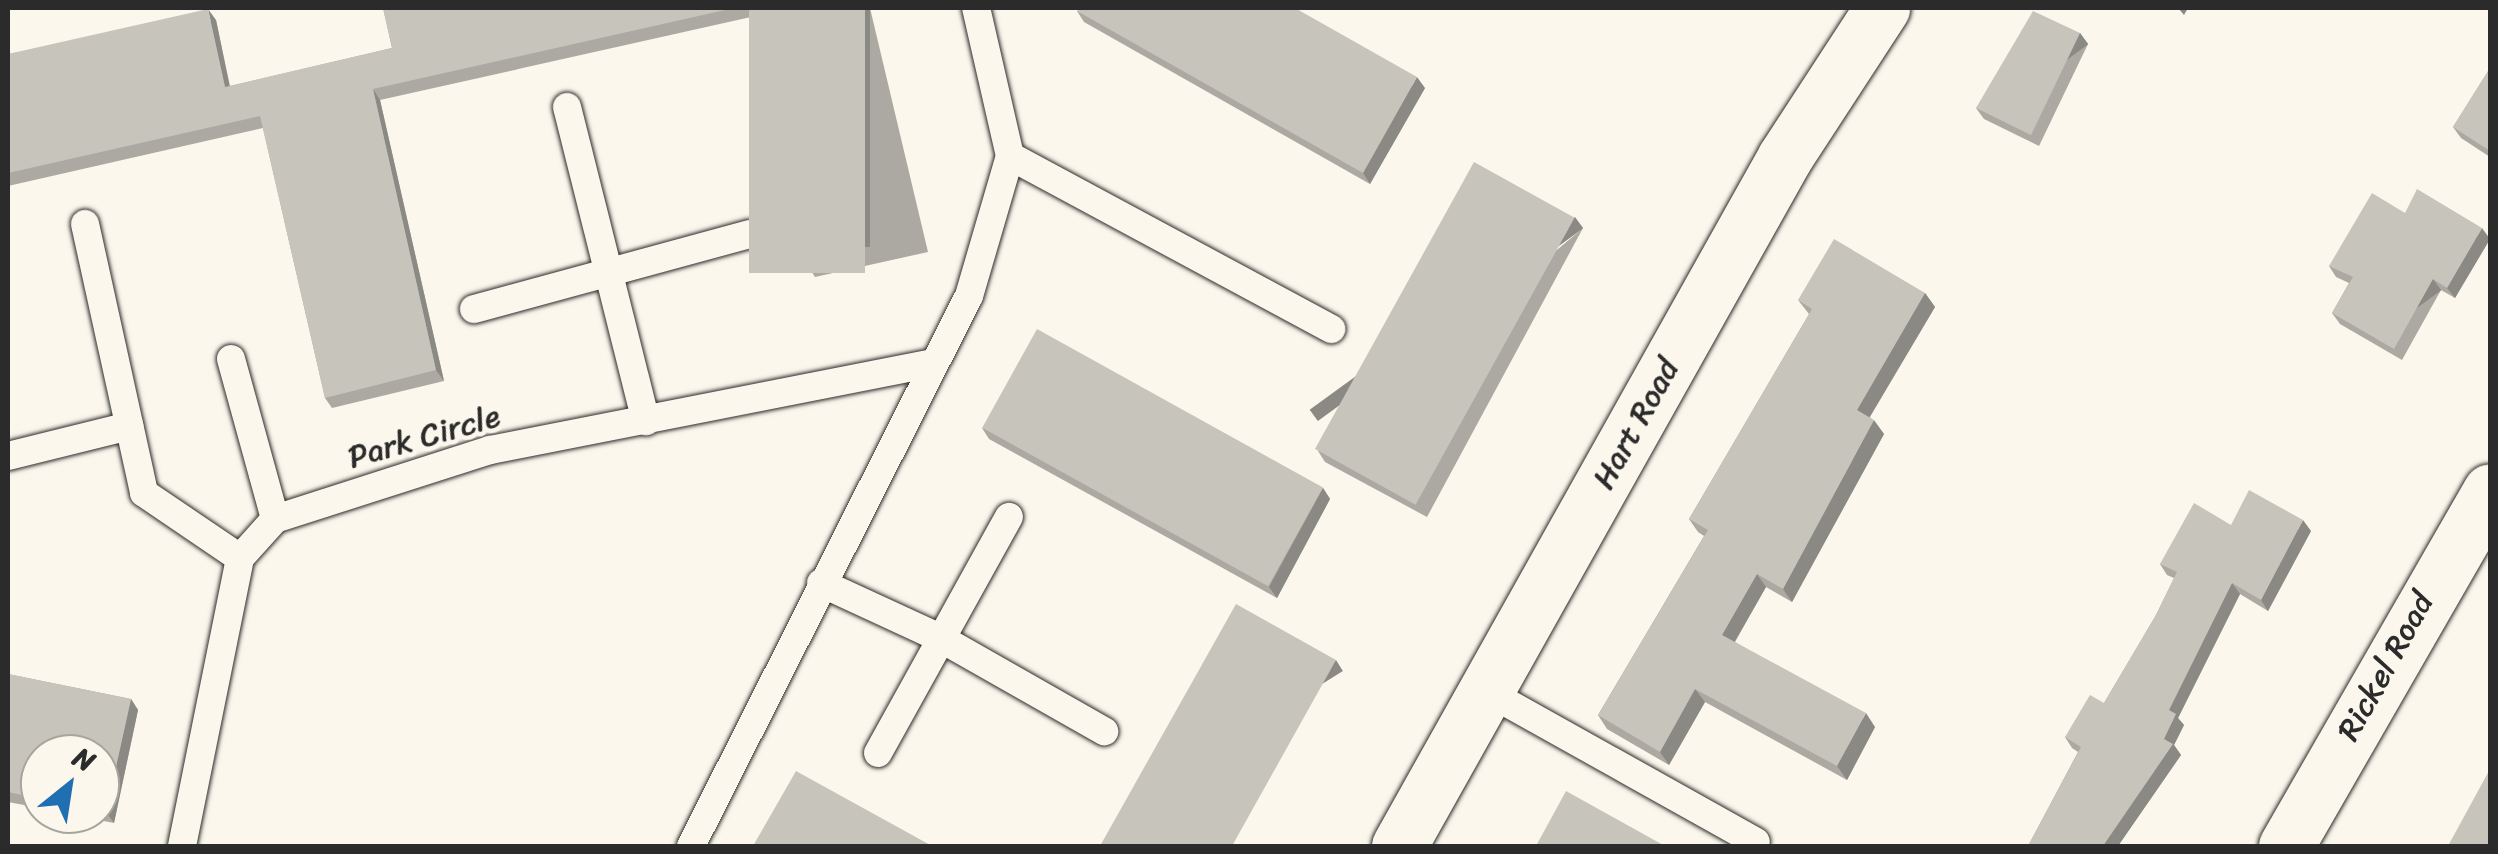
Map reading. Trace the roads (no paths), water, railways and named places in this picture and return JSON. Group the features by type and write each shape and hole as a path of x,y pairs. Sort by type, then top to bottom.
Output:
{"street":[{"name":"Hart Road","path":"1410,843 1486,691 1786,158 1882,8"},
{"name":"Rickel Road","path":"2286,846 2490,491"}],"lane":[{"path":"691,846 969,296 1010,156 976,8"},
{"path":"566,107 646,421"},
{"path":"1010,156 1332,329"},
{"path":"85,224 144,492 240,558 182,846"},
{"path":"474,310 750,234"},
{"path":"231,359 275,520"},
{"name":"Park Circle","path":"240,558 275,520 490,450 934,364"},
{"path":"8,456 130,426"},
{"path":"878,752 1008,517"},
{"path":"821,583 940,638 1104,732"},
{"path":"1486,691 1756,842"}]}
